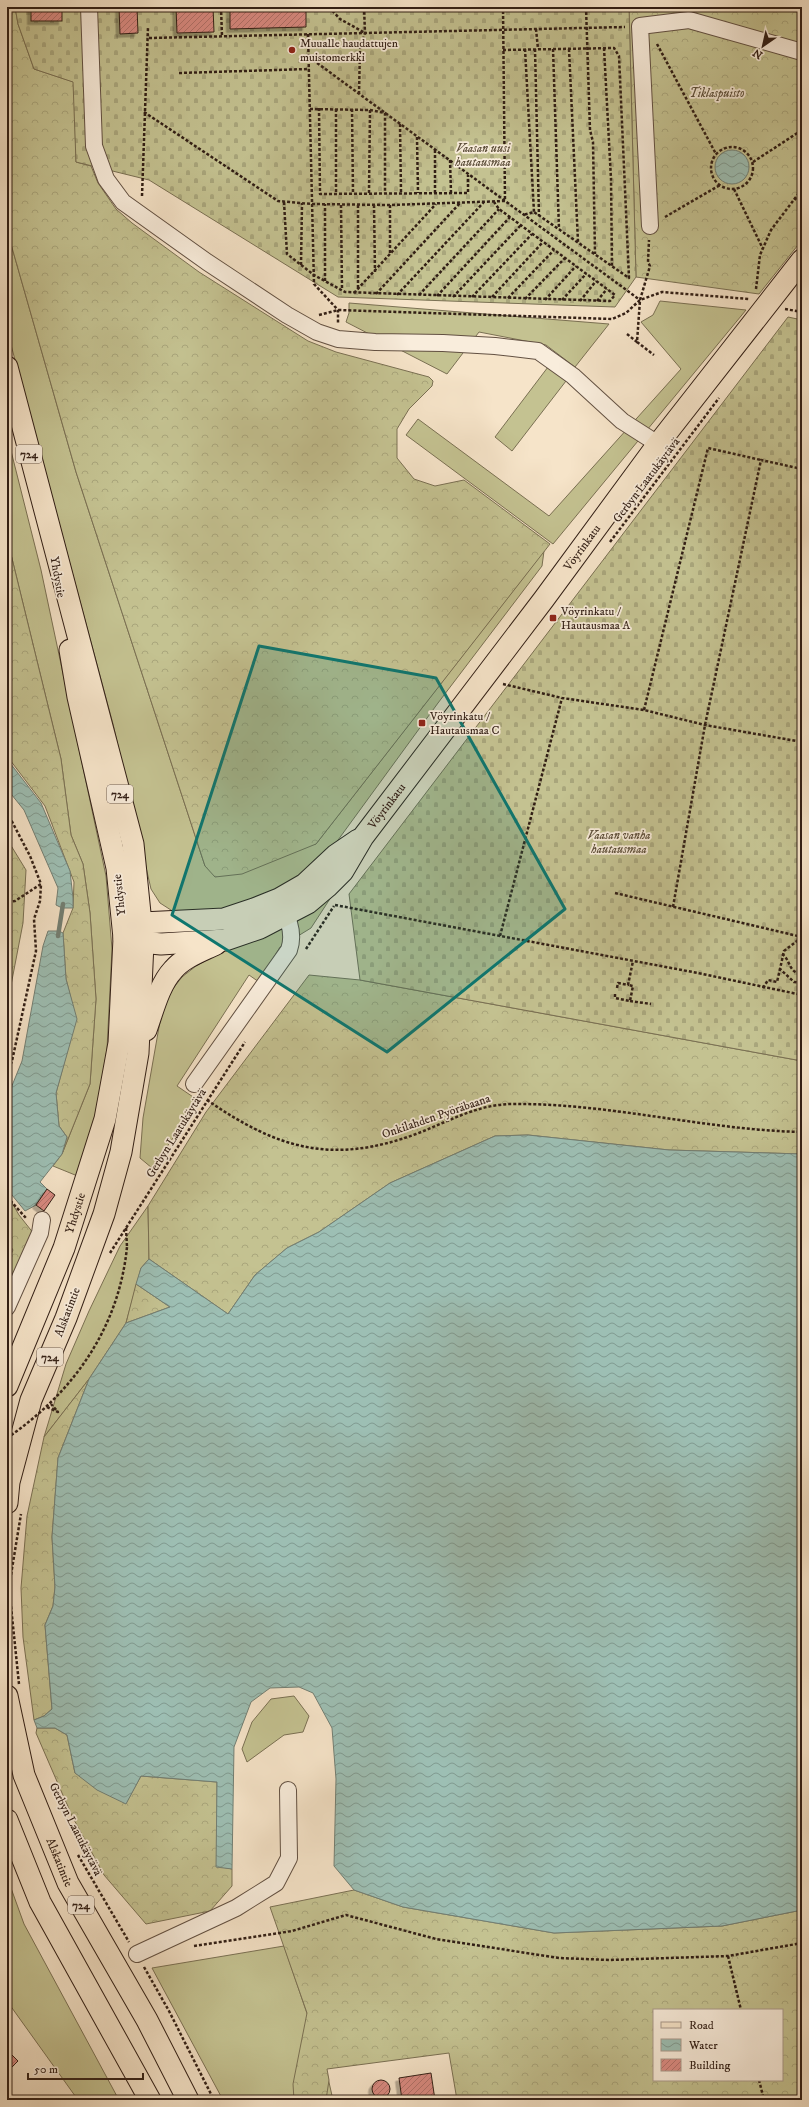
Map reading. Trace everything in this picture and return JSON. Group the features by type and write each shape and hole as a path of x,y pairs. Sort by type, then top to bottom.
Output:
{"main road":[{"name":"Vöyrinkatu","path":"136,934 161,944 225,940 260,928 283,907 304,884 336,855 363,837 544,599 658,444 768,306 802,260"},
{"name":"Yhdystie","path":"7,367 52,541 78,697 117,868 136,934 138,1053 121,1152 104,1214"},
{"name":"Vöyrinkatu","path":"136,934 283,907"},
{"name":"Yhdystie","path":"7,1386 64,1248 105,1119 119,1044 136,934"},
{"path":"138,1053 163,987 173,970 186,959 225,940"},
{"name":"Alskatintie","path":"14,1506 9,1482 31,1400 66,1318 104,1214"},
{"name":"Alskatintie","path":"13,1693 24,1775 68,1883 147,2020 188,2100"},
{"path":"7,1820 40,1902 150,2100"}],"lane":[{"path":"89,7 94,146 106,179 123,202 207,262 302,324 338,339 375,342 495,346 538,351 573,376 622,421 658,444"},
{"path":"650,226 640,26 689,20 802,52"},
{"path":"194,1084 289,950 292,937 283,907"},
{"path":"7,1307 41,1226"},
{"path":"137,1954 236,1908 276,1883 289,1858 288,1790"}],"path":[{"path":"220,7 222,36"},
{"path":"329,7 340,19 365,33"},
{"path":"359,94 360,49 365,33 364,7"},
{"path":"502,7 504,50 505,201"},
{"path":"586,7 586,49 590,130 593,142 595,254"},
{"path":"149,38 640,26 656,43 716,154"},
{"path":"138,212 142,194 144,112 149,38 148,27"},
{"path":"536,29 539,216"},
{"path":"308,34 314,284 338,310 338,339"},
{"path":"604,48 611,179 612,267"},
{"path":"504,50 525,49 614,48 619,56 629,278 534,212 525,49"},
{"path":"552,49 559,230"},
{"path":"569,49 578,242"},
{"path":"309,57 640,300"},
{"path":"180,73 309,69"},
{"path":"320,108 320,194 468,193 468,174"},
{"path":"310,109 352,109 385,113"},
{"path":"336,109 336,194"},
{"path":"352,109 353,194"},
{"path":"369,193 370,110"},
{"path":"144,112 278,201 341,205 436,204 505,201"},
{"path":"385,113 385,193"},
{"path":"400,124 401,193"},
{"path":"753,162 802,130"},
{"path":"417,136 418,193"},
{"path":"727,147 740,148 746,151 753,162 752,177 748,183 734,189 720,185 712,174 711,167 716,154 727,147"},
{"path":"435,150 435,193"},
{"path":"450,160 451,193"},
{"path":"637,342 640,300 650,266 648,262 650,226 720,185"},
{"path":"734,189 763,249"},
{"path":"768,306 760,255 770,230 802,189"},
{"path":"794,198 802,204"},
{"path":"284,202 287,254 314,275 342,291 354,293 418,296 580,301 610,301 615,295 499,209 494,202"},
{"path":"396,295 484,202"},
{"path":"301,265 302,203"},
{"path":"376,294 460,203"},
{"path":"325,204 325,281"},
{"path":"354,293 375,272 436,204"},
{"path":"341,205 342,291"},
{"path":"358,205 358,289"},
{"path":"374,205 375,272"},
{"path":"390,205 390,254"},
{"path":"418,296 499,209"},
{"path":"523,215 534,212"},
{"path":"437,296 510,217"},
{"path":"453,297 521,225"},
{"path":"472,298 532,234"},
{"path":"491,298 543,242"},
{"path":"508,298 554,250"},
{"path":"526,299 565,258"},
{"path":"545,300 576,266"},
{"path":"561,300 586,274"},
{"path":"580,301 596,281"},
{"path":"597,301 607,289"},
{"path":"302,324 319,314 338,310 612,319 626,313 640,300 662,292 802,312"},
{"path":"787,310 792,304"},
{"path":"768,306 787,310"},
{"path":"627,334 654,355"},
{"name":"Gerbyn Laatukäytävä","path":"605,549 724,391"},
{"path":"644,710 708,448 802,469"},
{"path":"673,907 705,725 761,460"},
{"path":"499,689 508,678"},
{"path":"503,684 562,698 644,710 705,725 802,742"},
{"path":"500,936 562,698"},
{"path":"7,812 30,856 41,884 40,901 34,919 36,951 12,1061 7,1074"},
{"path":"7,902 15,901 41,884"},
{"path":"615,893 802,936"},
{"path":"302,955 339,898"},
{"path":"335,905 633,961 802,995"},
{"path":"802,915 802,936"},
{"path":"763,988 768,980 777,982 782,954 802,936"},
{"path":"782,954 786,958 790,968 796,973 802,974"},
{"path":"628,985 633,961"},
{"path":"780,969 794,982 802,984"},
{"path":"617,988 618,983 633,986 630,1001"},
{"path":"615,994 615,998 651,1004"},
{"name":"Gerbyn Laatukäytävä","path":"109,1255 248,1037"},
{"name":"Onkilahden Pyöräbaana","path":"207,1100 237,1120 267,1136 286,1143 330,1150 354,1149 378,1145 416,1134 476,1109 493,1105 511,1104 577,1108 738,1128 802,1132"},
{"path":"7,1197 41,1226"},
{"path":"7,1438 51,1404 84,1364 103,1331 115,1305 123,1280 127,1247 126,1227"},
{"path":"44,1413 49,1399"},
{"path":"46,1406 58,1412 51,1404"},
{"path":"13,1693 9,1587 14,1506"},
{"name":"Gerbyn Laatukäytävä","path":"75,1850 169,2011 214,2100"},
{"path":"188,1947 292,1931 346,1915 436,1939 558,1958 610,1960 728,1956 802,1943"},
{"path":"728,1956 741,2009"},
{"path":"759,2081 764,2100"}],"highlighted area":[{"path":"259,646 436,678 565,909 387,1052 172,915"}],"green space":[{"path":"7,7 15,7 18,24 34,69 74,82 76,162 91,166 98,183 116,209 132,223 199,272 308,341 336,352 429,377 433,381 432,386 409,409 397,429 397,458 414,479 435,486 464,480 550,544 316,844 242,874 215,877 205,866 76,472 7,230"},
{"name":"Vaasan uusi hautausmaa","path":"15,7 629,7 636,277 615,307 338,297 149,180 76,162 73,82 34,69 18,24"},
{"name":"Tiklaspuisto","path":"629,7 802,7 802,240 759,294 636,277"},
{"path":"7,230 76,472 205,866 316,844 544,551 542,566 438,703 330,851 307,874 274,893 227,911 174,912 160,903 151,889 113,724 7,330"},
{"path":"660,301 746,310 553,544 406,435 418,419 549,516 681,369 641,322 653,315"},
{"path":"349,303 609,324 575,367 546,345 479,332 447,374 346,322 349,313"},
{"name":"Vaasan vanha hautausmaa","path":"788,317 802,320 802,1061 360,980 349,894"},
{"path":"548,367 566,381 512,451 495,437"},
{"path":"7,435 41,570 106,876 112,949 107,1049 94,1133 80,1177 53,1166 62,1154 90,1084 96,999 90,913 83,864 71,835 61,759 7,538"},
{"path":"7,538 61,759 71,835 83,864 90,913 96,999 90,1084 62,1154 67,1137 59,1126 56,1093 76,1019 66,979 63,933 73,908 74,882 45,806 7,756"},
{"path":"7,839 26,870 23,923 7,1006"},
{"path":"337,888 311,928 280,947 259,982 249,975 177,1086 199,1101 152,1168 140,1158 143,1118 162,1010 172,990 182,977 196,966"},
{"path":"309,975 360,980 802,1061 802,1154 669,1150 528,1135 495,1136 390,1183 319,1232 287,1248 255,1275 228,1314 149,1259 148,1206 206,1112"},
{"path":"7,1194 19,1215 34,1234 7,1290 7,1262 13,1250 7,1241"},
{"path":"148,1206 149,1259 141,1268 126,1323 89,1379 44,1437 66,1364 89,1311 120,1246"},
{"path":"136,1284 170,1307 126,1323"},
{"path":"89,1379 58,1458 52,1537 55,1587 53,1606 45,1625 52,1709 44,1716 34,1720 23,1637 21,1588 27,1516 44,1437"},
{"path":"294,1696 309,1716 303,1732 284,1735 247,1762 242,1749 252,1722 271,1699"},
{"path":"37,1728 55,1728 67,1735 75,1773 126,1803 141,1776 217,1782 217,1866 232,1869 232,1886 210,1911 146,1924 104,1875 72,1816 36,1733"},
{"path":"7,1877 24,1924 119,2100 78,2100 7,2001"},
{"path":"354,1890 403,1907 554,1933 722,1926 802,1910 802,2100 457,2100 449,2053 327,2069 329,2080 326,2100 294,2100 293,2084 307,2013 270,1907"},
{"path":"284,1946 326,2069 333,2100 223,2100 152,1968"}],"water":[{"path":"732,150 744,155 749,167 744,179 732,184 720,179 715,167 720,155"},
{"path":"7,759 41,803 70,871 73,908 62,908 56,905 58,888 24,810 7,789"},
{"path":"48,931 59,931 63,933 66,979 77,1019 56,1093 59,1126 67,1137 62,1154 40,1182 47,1189 36,1205 25,1211 7,1189 7,1098 22,1061 43,946"},
{"path":"528,1135 669,1150 802,1154 802,1910 722,1926 554,1933 403,1907 354,1890 334,1866 336,1779 332,1728 313,1693 299,1687 270,1688 251,1702 234,1747 232,1869 216,1867 217,1782 141,1776 126,1804 97,1790 75,1773 67,1735 55,1728 37,1728 34,1720 44,1716 52,1709 45,1625 53,1606 55,1587 52,1537 58,1458 89,1379 126,1323 170,1307 136,1284 141,1268 149,1259 228,1314 255,1275 287,1248 319,1232 390,1183 495,1136"}],"building":[{"path":"31,7 62,7 62,21 31,21"},
{"path":"119,7 137,7 138,33 120,34"},
{"path":"176,7 213,7 214,32 177,33"},
{"path":"230,7 306,7 306,27 230,29"},
{"path":"47,1189 55,1195 44,1211 36,1205"},
{"path":"12,2055 18,2061 7,2072 7,2061"},
{"path":"431,2073 435,2100 402,2100 399,2078"},
{"path":"377,2080 385,2080 390,2085 388,2096 385,2098 377,2098 372,2093 372,2085"}],"waterway":[{"path":"58,936 63,904"}],"place":[{"name":"Muualle haudattujen muistomerkki","path":"292,50"},
{"name":"Vöyrinkatu / Hautausmaa A","path":"553,618"},
{"name":"Vöyrinkatu / Hautausmaa C","path":"422,723"}]}
